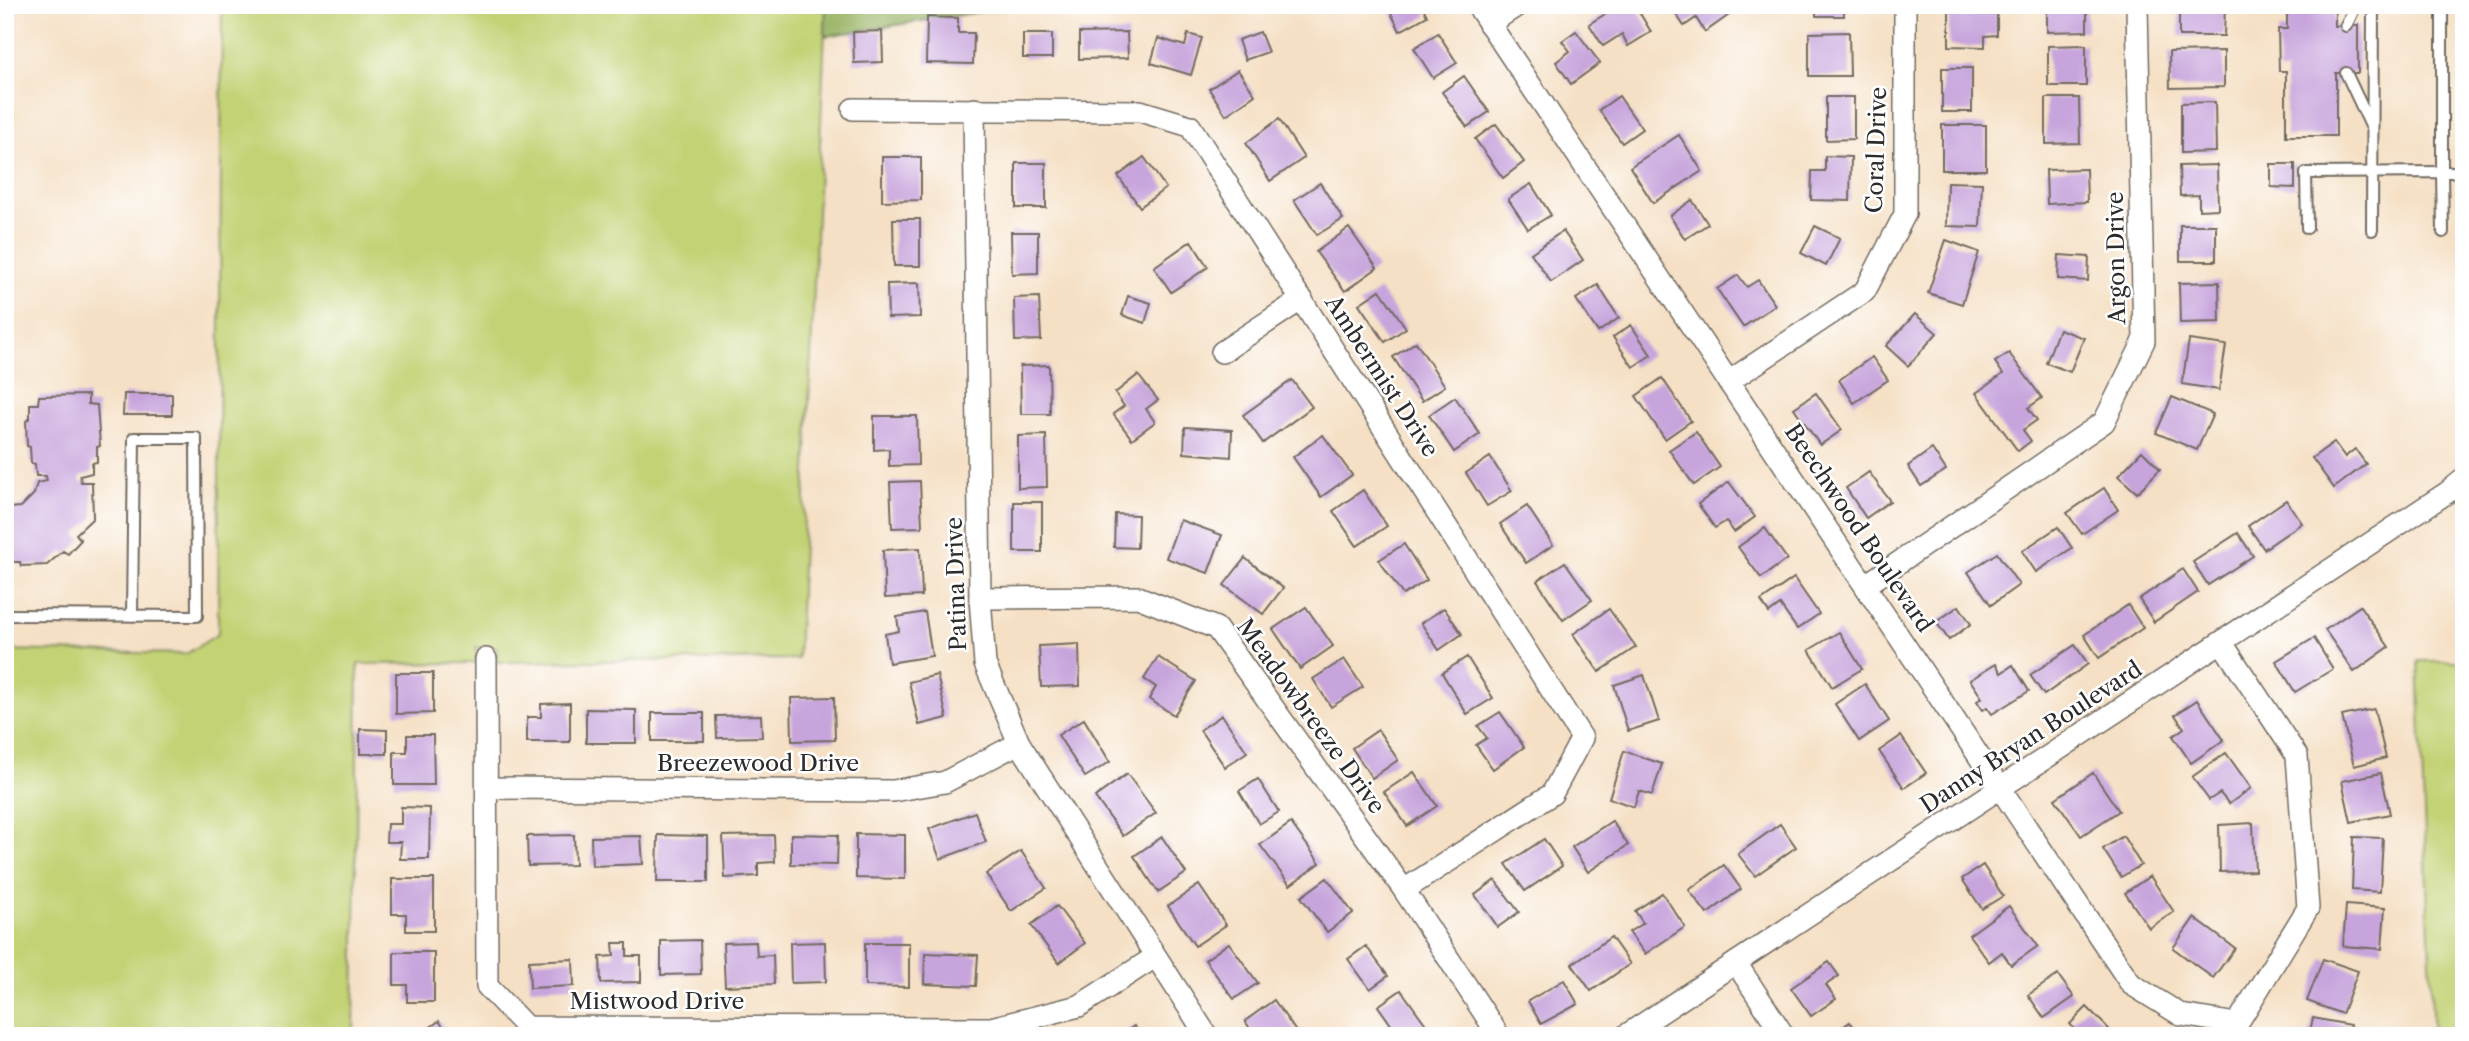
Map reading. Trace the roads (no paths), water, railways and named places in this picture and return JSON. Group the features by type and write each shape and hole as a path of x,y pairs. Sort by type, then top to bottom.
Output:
{"street":[{"name":"Beechwood Boulevard","path":"1477,5 2131,984 2181,1015 2242,1030"},
{"path":"1489,24 1518,5"},
{"name":"Coral Drive","path":"1728,382 1865,291 1905,214 1905,5"},
{"name":"Argon Drive","path":"1866,585 2104,422 2144,341 2137,5"},
{"name":"Ambermist Drive","path":"853,109 1140,111 1190,126 1583,738 1552,794 1404,890"},
{"name":"Patina Drive","path":"974,110 980,598 985,664 1019,743 1207,1036"},
{"path":"1222,352 1302,299"},
{"name":"Danny Bryan Boulevard","path":"1625,1036 2222,643 2464,479"},
{"name":"Meadowbreeze Drive","path":"980,598 1138,597 1216,628 1404,890 1499,1036"},
{"path":"2222,643 2297,756 2308,908 2242,1030"},
{"name":"Mistwood Drive","path":"486,659 487,986 526,1027 991,1028 1079,1006 1155,957"},
{"name":"Breezewood Drive","path":"487,788 893,791 945,782 1019,743"},
{"path":"1736,962 1784,1036"}],"lane":[{"path":"2346,26 2356,5"},
{"path":"2372,230 2373,5"},
{"path":"2442,5 2443,232"},
{"path":"2346,73 2372,129"},
{"path":"2307,228 2306,173 2464,172"},
{"path":"5,615 197,616 196,438 134,438 132,615"}]}
